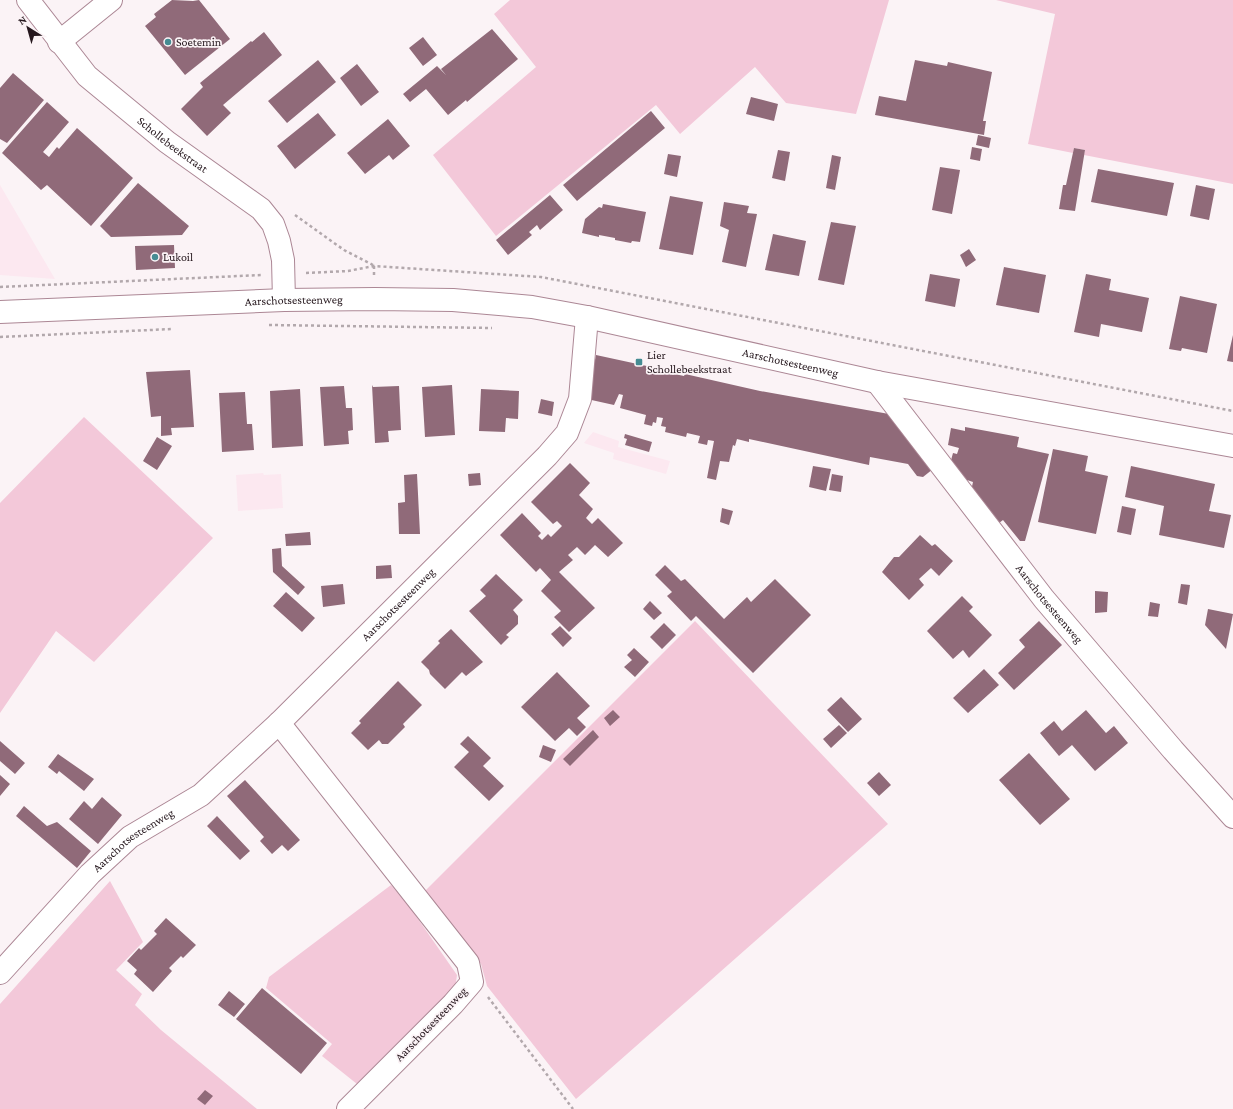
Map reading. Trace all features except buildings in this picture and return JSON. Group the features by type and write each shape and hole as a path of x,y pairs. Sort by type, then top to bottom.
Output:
{"street":[{"name":"Schollebeekstraat","path":"28,0 59,42 87,76 125,109 167,142 261,210 273,224 279,241 283,260 284,300"},
{"path":"59,42 111,0"},
{"name":"Aarschotsesteenweg","path":"0,312 284,300 453,300 532,307 587,317 877,382 1233,446"},
{"name":"Aarschotsesteenweg","path":"0,973 90,874 130,837 201,795 279,723 547,456 567,434 580,399 587,317"},
{"name":"Aarschotsesteenweg","path":"877,382 1044,599 1173,750 1233,817"},
{"name":"Aarschotsesteenweg","path":"279,723 468,963 472,982 453,1004 348,1109"}],"path":[{"path":"0,287 348,271 374,266 541,277 1233,411"},
{"path":"263,325 500,328"},
{"path":"0,337 175,329"},
{"path":"472,982 482,990 573,1109"}],"shaded area":[{"path":"510,0 889,0 856,114 786,103 755,67 680,134 656,105 496,236 433,155 536,67 494,14"},
{"path":"996,0 1233,0 1233,184 1084,155 1085,150 1074,148 1073,153 1028,144 1055,14"},
{"path":"0,185 55,279 0,275"},
{"path":"84,417 213,538 94,662 56,631 0,713 0,503"},
{"path":"593,432 619,441 618,447 670,461 666,474 613,459 614,453 584,443"},
{"path":"263,473 264,475 281,474 283,508 238,511 236,475"},
{"path":"695,621 888,824 576,1099 487,986 481,964 423,893"},
{"path":"110,881 143,942 116,970 142,994 135,1005 161,1030 257,1109 0,1109 0,1004"},
{"path":"391,885 409,906 457,975 455,988 357,1084 322,1056 332,1044 266,988 269,977"}],"place":[{"name":"Soetemin","path":"168,42"},
{"name":"Lukoil","path":"155,257"},
{"name":"Lier Schollebeekstraat","path":"639,362"}]}
